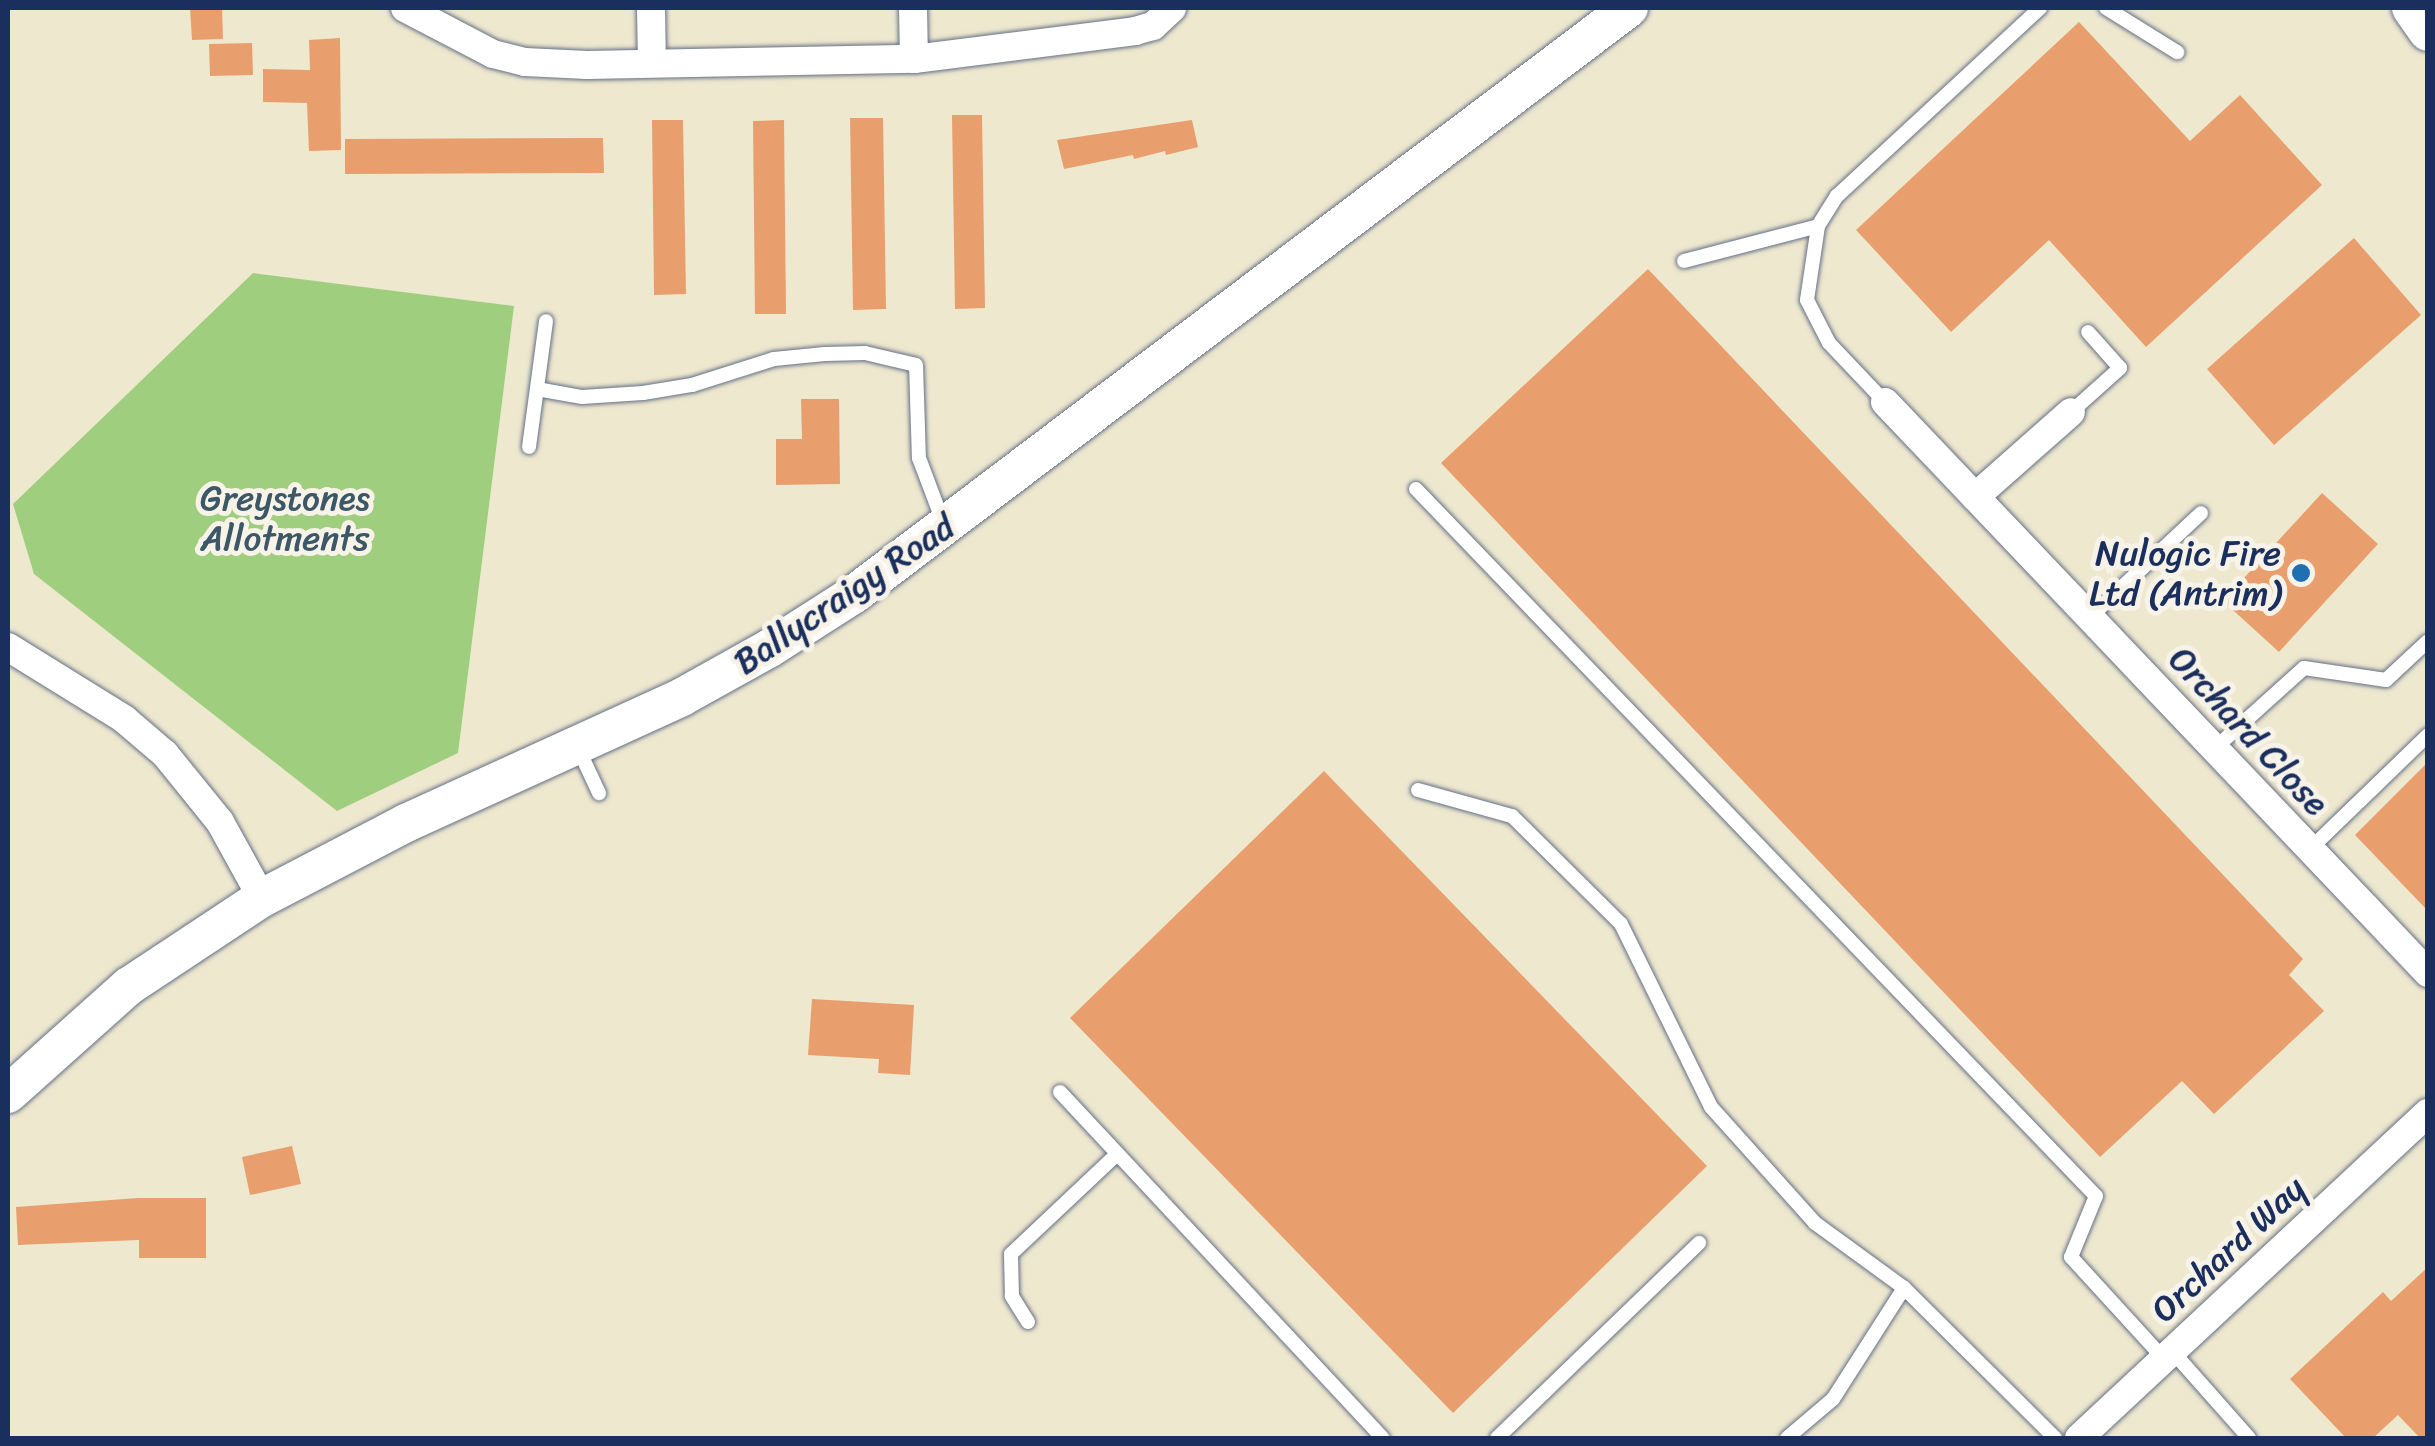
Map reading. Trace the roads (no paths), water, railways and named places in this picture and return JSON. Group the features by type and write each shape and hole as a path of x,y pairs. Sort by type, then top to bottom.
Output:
{"main road":[{"name":"Ballycraigy Road","path":"8,1094 129,986 262,898 406,823 578,747 770,648 946,528 1628,8"},
{"path":"2411,8 2428,32"}],"street":[{"path":"405,8 466,44 508,59 563,64 914,59 1135,32 1153,26 1172,8"},
{"path":"651,8 652,63"},
{"path":"913,8 914,59"},
{"name":"Orchard Close","path":"1885,402 2428,973"},
{"path":"1975,498 2071,412"},
{"path":"8,647 124,719 158,746 220,822 262,898"},
{"name":"Orchard Way","path":"2080,1438 2428,1114"}],"lane":[{"path":"1885,402 1829,343 1808,300 1818,226 1837,196 2040,8"},
{"path":"2106,8 2177,52"},
{"path":"1684,261 1818,226"},
{"path":"529,447 546,321"},
{"path":"2071,412 2120,368 2088,332"},
{"path":"537,389 582,396 643,394 692,385 774,360 825,354 865,353 916,365 919,458 946,528"},
{"path":"1416,489 2096,1196 2070,1258 2249,1438"},
{"path":"2090,618 2201,513"},
{"path":"2214,749 2304,668 2386,680 2428,641"},
{"path":"2310,849 2428,736"},
{"path":"578,747 598,793"},
{"path":"1418,790 1512,816 1620,924 1710,1107 1814,1223 1904,1288 2055,1438"},
{"path":"1060,1092 1384,1438"},
{"path":"1028,1322 1012,1296 1011,1254 1117,1154"},
{"path":"1497,1438 1699,1244"},
{"path":"1787,1438 1833,1399 1904,1288"}],"place":[{"name":"Nulogic Fire Ltd (Antrim)","path":"2301,573"}],"park label":[{"name":"Greystones Allotments","path":"285,518"}]}
